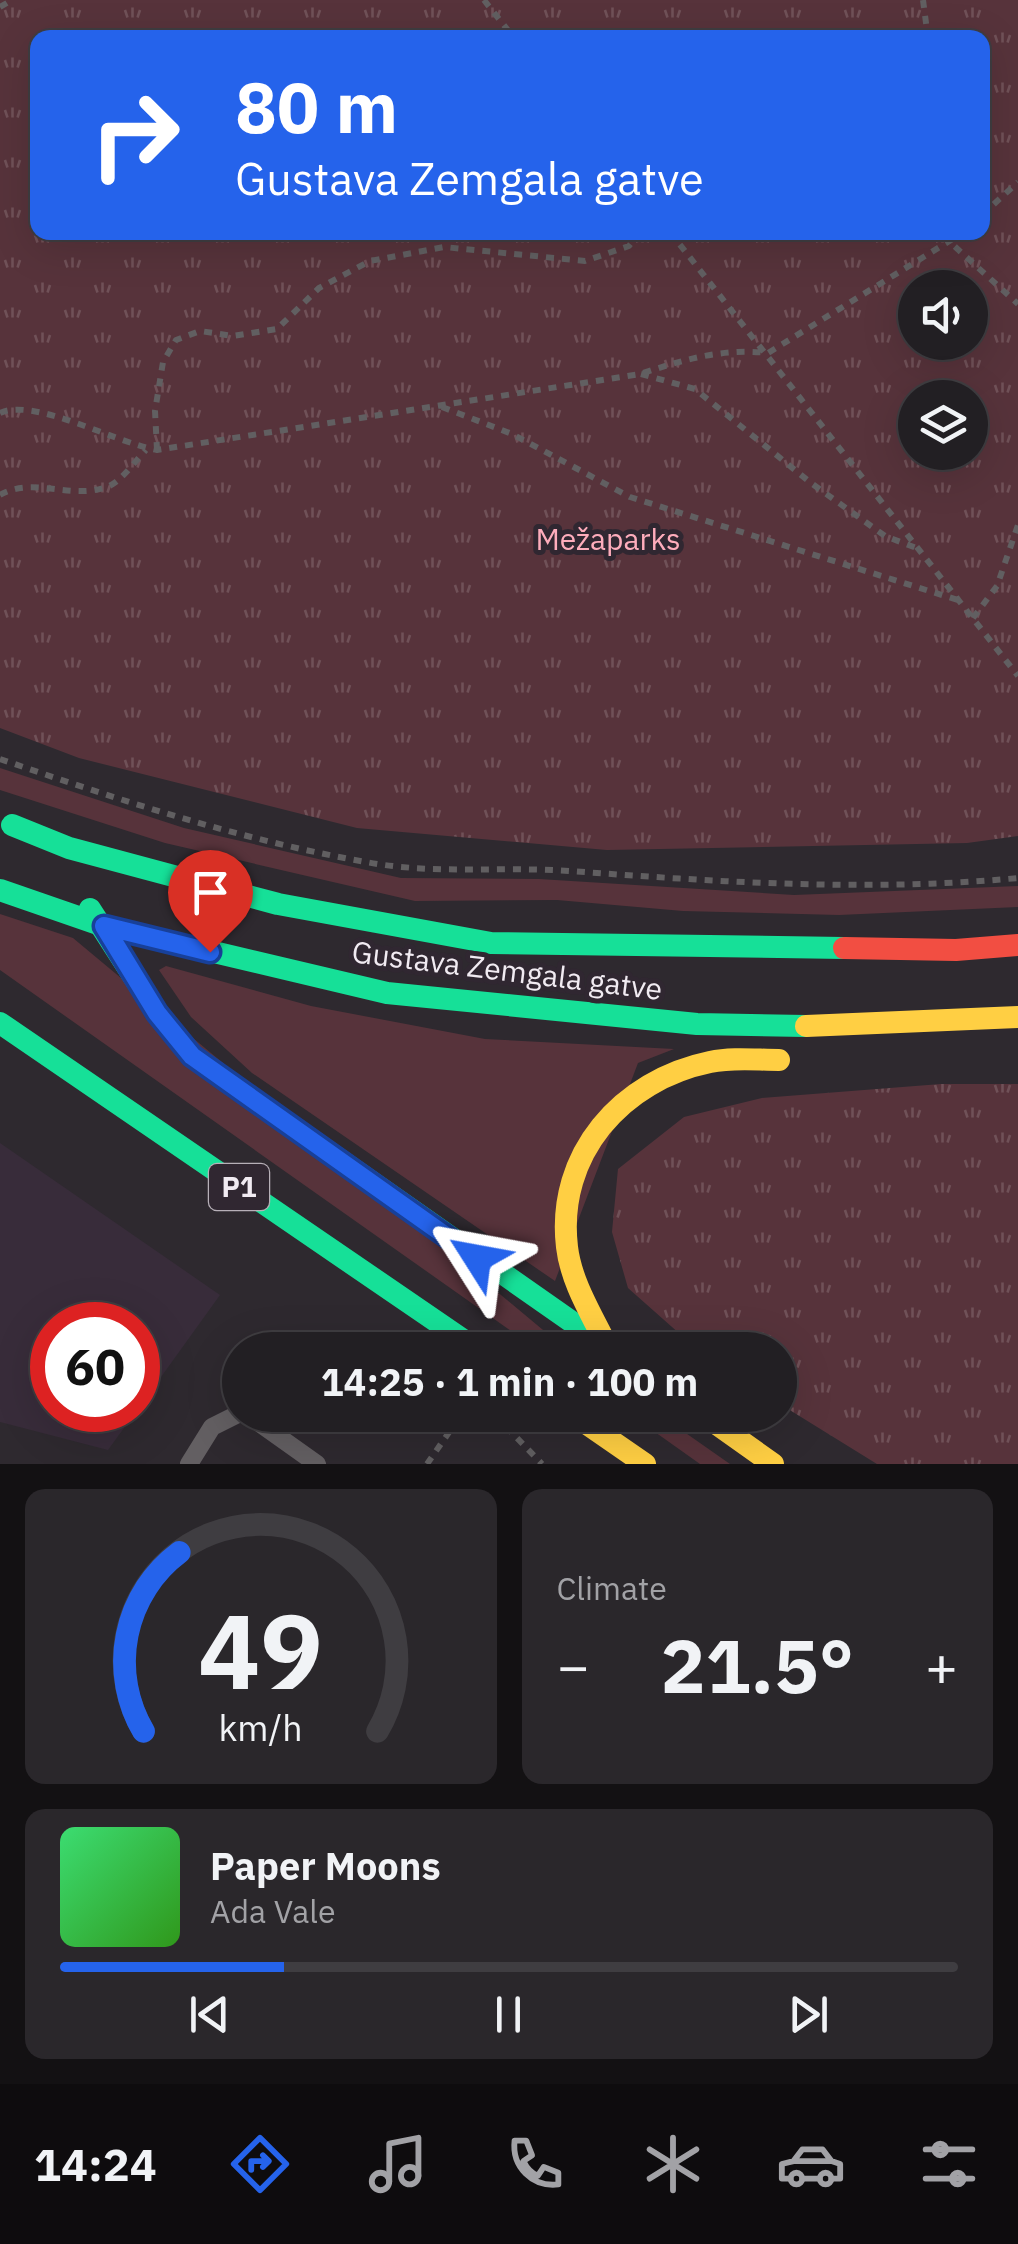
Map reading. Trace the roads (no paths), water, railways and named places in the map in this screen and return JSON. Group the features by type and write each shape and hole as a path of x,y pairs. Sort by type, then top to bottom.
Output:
{"main road":[{"path":"6,823 54,867"},
{"name":"Gustava Zemgala gatve","path":"6,823 69,848 278,904 491,943 956,950 1018,945"},
{"name":"Gustava Zemgala gatve","path":"0,890 104,926 387,993 658,1020 849,1027 1018,1017"},
{"name":"P1","path":"80,896 104,926 157,1013 192,1056 586,1332"},
{"name":"P1","path":"0,1023 452,1332"},
{"path":"924,1046 1018,1025"},
{"path":"601,1332 579,1288 567,1246 569,1189 577,1156 596,1127 650,1083 682,1069 713,1061 809,1060"},
{"path":"599,1432 645,1464"},
{"path":"728,1432 773,1464"}],"lane":[{"path":"188,1464 212,1428 222,1423"},
{"path":"272,1432 317,1464"}],"park label":[{"name":"Mežaparks","path":"608,540"}]}
